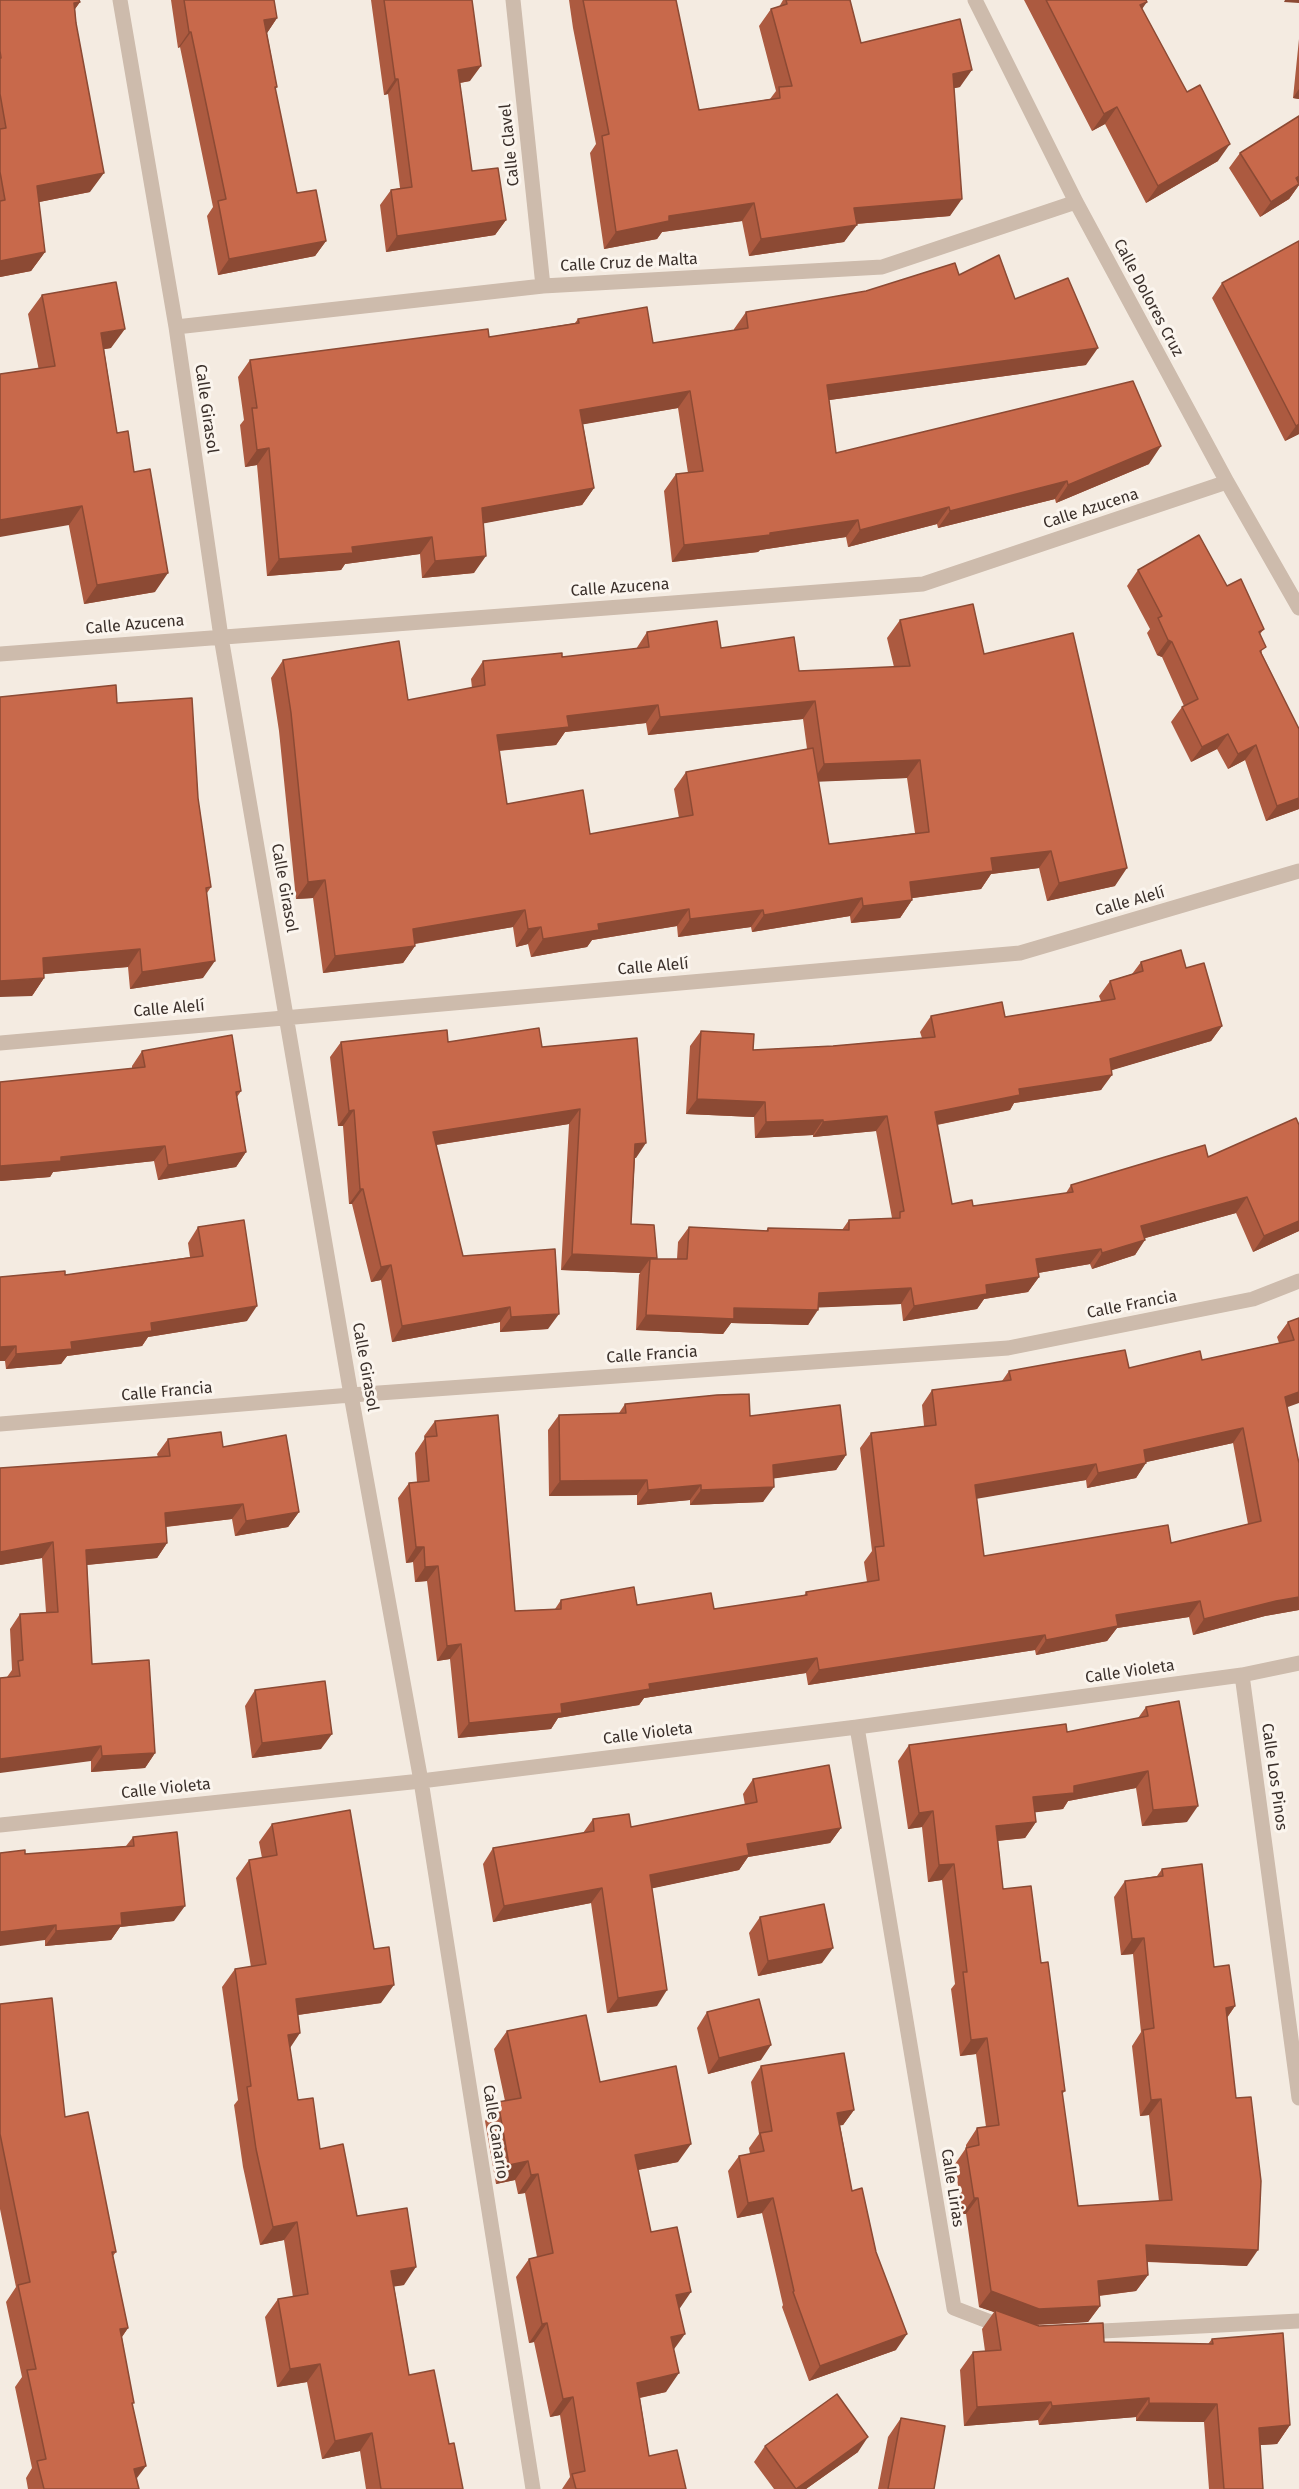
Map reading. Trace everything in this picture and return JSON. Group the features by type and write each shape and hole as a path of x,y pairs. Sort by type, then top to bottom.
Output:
{"street":[{"name":"Calle Girasol","path":"120,0 176,327 221,637 288,1017 351,1395 421,1780"},
{"name":"Calle Clavel","path":"513,0 543,286"},
{"name":"Calle Dolores Cruz","path":"975,0 1076,202 1227,482 1299,608"},
{"name":"Calle Cruz de Malta","path":"176,327 543,286 882,267 1076,202"},
{"name":"Calle Azucena","path":"0,654 923,584 1227,482"},
{"name":"Calle Alelí","path":"0,1043 1020,953 1299,871"},
{"name":"Calle Francia","path":"0,1424 351,1395 1008,1348 1253,1299 1299,1281"},
{"name":"Calle Violeta","path":"0,1825 421,1780 857,1727 1242,1675 1299,1663"},
{"name":"Calle Los Pinos","path":"1242,1675 1299,2098"},
{"name":"Calle Lirias","path":"857,1727 954,2308 1016,2331"},
{"name":"Calle Canario","path":"421,1780 533,2489"},
{"path":"1074,2333 1299,2321"}],"building":[{"path":"0,0 79,0 80,2 74,3 76,23 104,173 37,186 45,252 0,261 0,201 5,200 0,172 0,129 6,128 0,94"},
{"path":"184,0 274,0 277,18 264,20 297,193 316,190 326,241 229,259 218,201 226,199"},
{"path":"384,0 472,0 481,66 458,70 472,171 498,168 506,220 397,236 391,190 412,187 398,79 395,79"},
{"path":"583,0 676,0 699,110 780,98 779,87 792,86 771,9 787,4 786,0 850,0 861,43 960,19 972,70 953,74 962,199 854,208 857,225 761,239 754,203 669,216 669,221 616,232 602,136 609,134"},
{"path":"1046,0 1146,0 1147,2 1140,5 1187,92 1200,85 1230,144 1158,186 1117,107 1104,114"},
{"path":"1299,116 1299,176 1296,178 1299,184 1271,202 1240,153"},
{"path":"1299,241 1299,424 1296,426 1222,283"},
{"path":"999,255 1015,299 1068,278 1098,348 827,385 836,453 1133,381 1161,446 1068,485 1067,481 950,511 949,507 860,530 858,520 770,533 770,535 684,545 676,474 703,471 690,391 580,410 594,488 482,508 486,556 435,561 432,537 352,547 353,553 279,559 269,448 257,450 252,408 257,408 250,360 488,329 489,337 579,323 578,319 647,307 653,343 748,328 746,312 866,291 955,263 959,275"},
{"path":"116,282 125,329 101,333 117,433 128,431 134,472 150,469 168,573 97,585 82,506 0,520 0,374 55,366 42,295"},
{"path":"1199,535 1227,586 1241,579 1264,629 1259,632 1266,647 1260,651 1299,729 1299,798 1277,806 1256,745 1238,754 1228,734 1202,747 1182,707 1198,699 1172,642 1168,640 1158,618 1162,616 1138,570"},
{"path":"973,604 984,654 1073,633 1127,868 1059,883 1051,851 991,858 993,871 910,882 912,900 863,906 862,898 764,915 763,910 690,919 689,909 598,924 599,930 543,939 541,927 528,929 525,910 413,929 415,946 335,956 325,880 308,882 291,713 283,660 399,641 408,700 485,685 483,661 562,653 562,657 649,647 647,632 717,621 721,648 794,637 799,671 910,666 900,620","holes":["815,701 824,764 920,760 929,832 829,844 813,748 686,772 693,815 590,834 583,790 507,804 497,735 569,727 567,716 658,705 660,717"]},
{"path":"116,685 117,703 192,698 198,798 211,887 206,888 215,961 142,972 140,949 43,958 44,978 0,981 0,697"},
{"path":"1181,950 1186,968 1204,963 1222,1026 1110,1059 1112,1075 1019,1089 1020,1095 935,1112 952,1204 972,1200 973,1206 1073,1192 1071,1185 1205,1145 1208,1157 1296,1118 1299,1125 1299,1221 1264,1236 1247,1197 1141,1226 1145,1240 1102,1253 1101,1249 1036,1259 1039,1277 986,1285 987,1294 914,1306 911,1288 819,1293 818,1310 734,1308 734,1319 646,1315 650,1259 687,1259 689,1227 768,1231 768,1228 849,1230 849,1220 900,1218 900,1212 904,1211 887,1116 823,1122 823,1120 766,1122 765,1102 697,1099 701,1031 754,1034 753,1050 935,1037 931,1016 1002,1002 1005,1017 1115,999 1110,981 1143,971 1141,962"},
{"path":"539,1028 542,1047 637,1038 646,1143 635,1144 631,1224 654,1225 657,1258 572,1254 580,1109 433,1132 463,1256 555,1249 559,1314 511,1317 510,1307 402,1326 391,1265 381,1267 363,1189 360,1189 354,1110 349,1111 341,1042 447,1030 448,1042"},
{"path":"232,1035 241,1091 236,1092 246,1152 168,1165 165,1146 61,1157 61,1161 0,1166 0,1082 145,1067 142,1051"},
{"path":"244,1220 257,1306 151,1323 152,1331 71,1342 72,1349 16,1354 16,1346 0,1347 0,1277 65,1271 65,1275 203,1256 198,1227"},
{"path":"1299,1318 1299,1392 1285,1397 1299,1463 1299,1597 1204,1619 1200,1601 1116,1615 1118,1626 1046,1640 1045,1635 819,1670 817,1658 649,1684 650,1689 561,1704 562,1713 469,1723 461,1644 447,1646 438,1566 425,1567 424,1547 416,1547 409,1483 429,1481 425,1437 437,1436 435,1421 498,1415 515,1611 561,1609 561,1600 634,1587 637,1605 711,1593 714,1609 807,1595 806,1592 879,1580 875,1547 884,1546 871,1433 936,1425 932,1390 1011,1380 1009,1371 1125,1350 1129,1368 1200,1351 1202,1360 1294,1340 1288,1322","holes":["1243,1428 1261,1521 1171,1543 1168,1525 984,1556 975,1485 1096,1464 1098,1473 1146,1463 1144,1450"]},
{"path":"749,1394 750,1416 840,1405 846,1455 773,1465 774,1487 701,1490 701,1485 648,1490 647,1480 560,1481 559,1415 626,1413 625,1404"},
{"path":"221,1432 223,1447 286,1435 299,1512 246,1521 243,1504 165,1513 167,1543 86,1550 92,1664 149,1660 155,1753 102,1756 101,1746 0,1759 0,1678 20,1676 18,1661 23,1660 20,1614 58,1612 53,1542 0,1552 0,1468 170,1456 168,1439"},
{"path":"325,1681 332,1734 262,1743 255,1690"},
{"path":"1179,1701 1198,1806 1153,1810 1148,1771 1074,1786 1074,1793 1033,1797 1036,1822 996,1826 1003,1889 1031,1886 1041,1963 1048,1962 1065,2091 1062,2091 1078,2206 1172,2200 1161,2099 1151,2100 1143,2030 1154,2028 1144,1938 1132,1939 1125,1881 1163,1876 1162,1869 1202,1864 1214,1967 1229,1965 1235,2006 1226,2008 1236,2098 1251,2097 1261,2181 1258,2250 1146,2245 1148,2275 1098,2281 1100,2306 1039,2309 991,2291 978,2198 974,2198 966,2148 979,2145 977,2128 999,2125 987,2038 971,2040 963,1972 967,1972 954,1864 939,1865 933,1811 919,1813 909,1745 1066,1724 1067,1732 1148,1716 1146,1707"},
{"path":"829,1765 841,1828 747,1844 749,1855 650,1875 667,1990 618,1998 602,1888 504,1906 493,1848 594,1831 593,1819 629,1814 631,1827 757,1802 753,1779"},
{"path":"350,1810 374,1949 389,1947 394,1985 296,1999 300,2033 288,2035 298,2100 313,2098 320,2149 343,2144 357,2216 407,2208 416,2267 391,2271 409,2375 434,2370 449,2444 454,2443 463,2489 381,2489 372,2433 335,2441 320,2364 290,2369 278,2299 308,2294 297,2222 273,2227 256,2149 247,2087 251,2086 235,1969 266,1964 249,1860 277,1855 272,1824"},
{"path":"177,1832 185,1906 121,1913 122,1925 56,1931 56,1925 0,1932 0,1853 25,1850 25,1854 134,1846 133,1837"},
{"path":"824,1904 833,1948 768,1961 760,1917"},
{"path":"52,1998 65,2117 88,2112 116,2252 112,2252 128,2328 120,2329 134,2403 132,2403 146,2466 134,2469 139,2489 44,2489 37,2461 46,2459 27,2370 36,2369 18,2285 30,2282 0,2134 0,2004"},
{"path":"759,1999 771,2045 719,2058 707,2012"},
{"path":"586,2015 600,2082 676,2066 691,2144 635,2155 651,2232 677,2227 691,2292 676,2295 685,2334 671,2337 679,2373 637,2383 649,2456 677,2450 686,2489 576,2489 572,2474 585,2471 573,2397 563,2399 547,2323 542,2324 529,2259 553,2253 538,2174 531,2175 528,2161 509,2165 498,2102 521,2098 507,2031"},
{"path":"844,2053 854,2110 837,2113 852,2191 862,2188 876,2252 907,2334 820,2366 793,2292 773,2198 748,2203 739,2156 764,2151 760,2133 772,2131 761,2066"},
{"path":"995,2310 1039,2326 1103,2323 1104,2342 1213,2344 1212,2339 1283,2333 1290,2425 1259,2428 1263,2489 1224,2489 1217,2404 1149,2403 1149,2398 1052,2406 1051,2402 977,2407 973,2352 1001,2350"},
{"path":"837,2394 868,2437 796,2489 765,2446"},
{"path":"901,2418 945,2426 934,2489 888,2489"}]}
